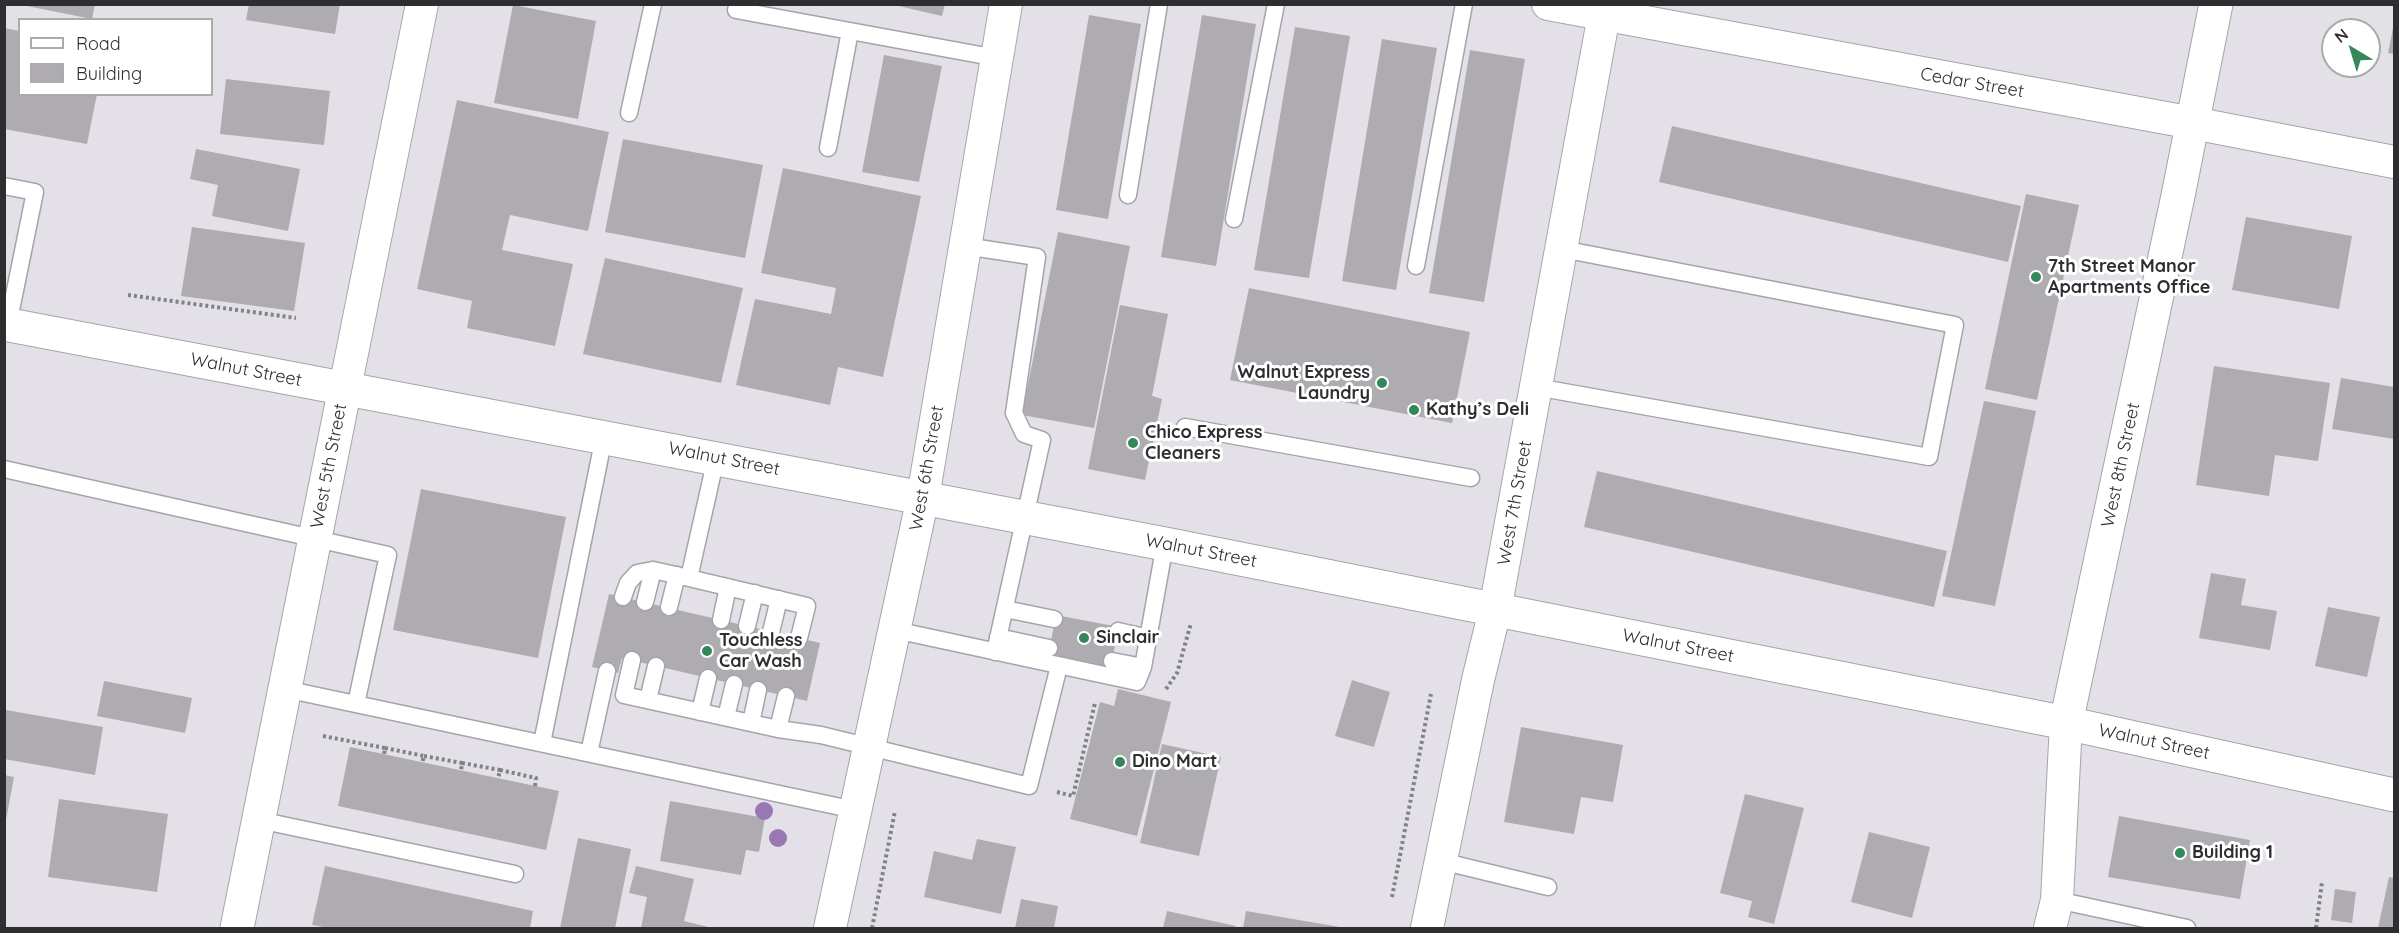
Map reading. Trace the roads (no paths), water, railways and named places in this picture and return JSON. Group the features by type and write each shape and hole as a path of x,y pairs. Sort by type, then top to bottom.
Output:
{"main road":[{"name":"West 8th Street","path":"2066,723 2216,4"},
{"name":"Walnut Street","path":"6,325 1165,544 2066,723 2394,795"},
{"name":"West 5th Street","path":"237,928 345,388"}],"street":[{"name":"West 5th Street","path":"345,388 422,4"},
{"name":"West 6th Street","path":"830,928 923,497 1006,4"},
{"name":"Cedar Street","path":"1548,4 1606,10 2394,162"},
{"name":"West 7th Street","path":"1427,928 1478,680 1496,610 1606,10"},
{"name":"West 8th Street","path":"2053,914 2066,723"}],"lane":[{"path":"629,112 653,4"},
{"path":"1128,195 1159,4"},
{"path":"1234,219 1276,4"},
{"path":"1416,266 1464,4"},
{"path":"736,10 997,58"},
{"path":"828,148 850,31"},
{"path":"4,186 35,192 6,325"},
{"path":"965,246 1037,257 1014,413 1024,434 1042,441 997,645"},
{"path":"1536,387 1929,457 1955,325 1562,249"},
{"path":"1185,427 1471,478"},
{"path":"542,743 604,437"},
{"path":"669,608 683,577 716,458"},
{"path":"4,468 388,555 356,704"},
{"path":"997,645 1059,666 1137,682 1143,668 1165,544"},
{"path":"645,602 653,570"},
{"path":"623,597 628,583 637,573 653,570 755,593 807,606 799,638"},
{"path":"721,620 728,587"},
{"path":"747,626 755,593"},
{"path":"771,632 779,599"},
{"path":"1005,609 1054,619"},
{"path":"894,630 997,645 1049,648"},
{"path":"1118,631 1149,638"},
{"path":"632,660 624,695 778,729 821,735 1029,786 1059,666"},
{"path":"1112,661 1143,668"},
{"path":"648,700 656,666"},
{"path":"589,753 607,670"},
{"path":"700,712 708,678"},
{"path":"726,717 734,684"},
{"path":"285,689 855,810"},
{"path":"751,723 758,690"},
{"path":"778,729 786,696"},
{"path":"259,820 515,874"},
{"path":"1441,861 1548,887"},
{"path":"2053,914 2187,928"}],"place":[{"name":"7th Street Manor Apartments Office","path":"2036,277"},
{"name":"Walnut Express Laundry","path":"1382,383"},
{"name":"Kathy’s Deli","path":"1414,410"},
{"name":"Chico Express Cleaners","path":"1133,443"},
{"name":"Sinclair","path":"1084,638"},
{"name":"Touchless Car Wash","path":"707,651"},
{"name":"Dino Mart","path":"1120,762"},
{"name":"Building 1","path":"2180,853"}]}
